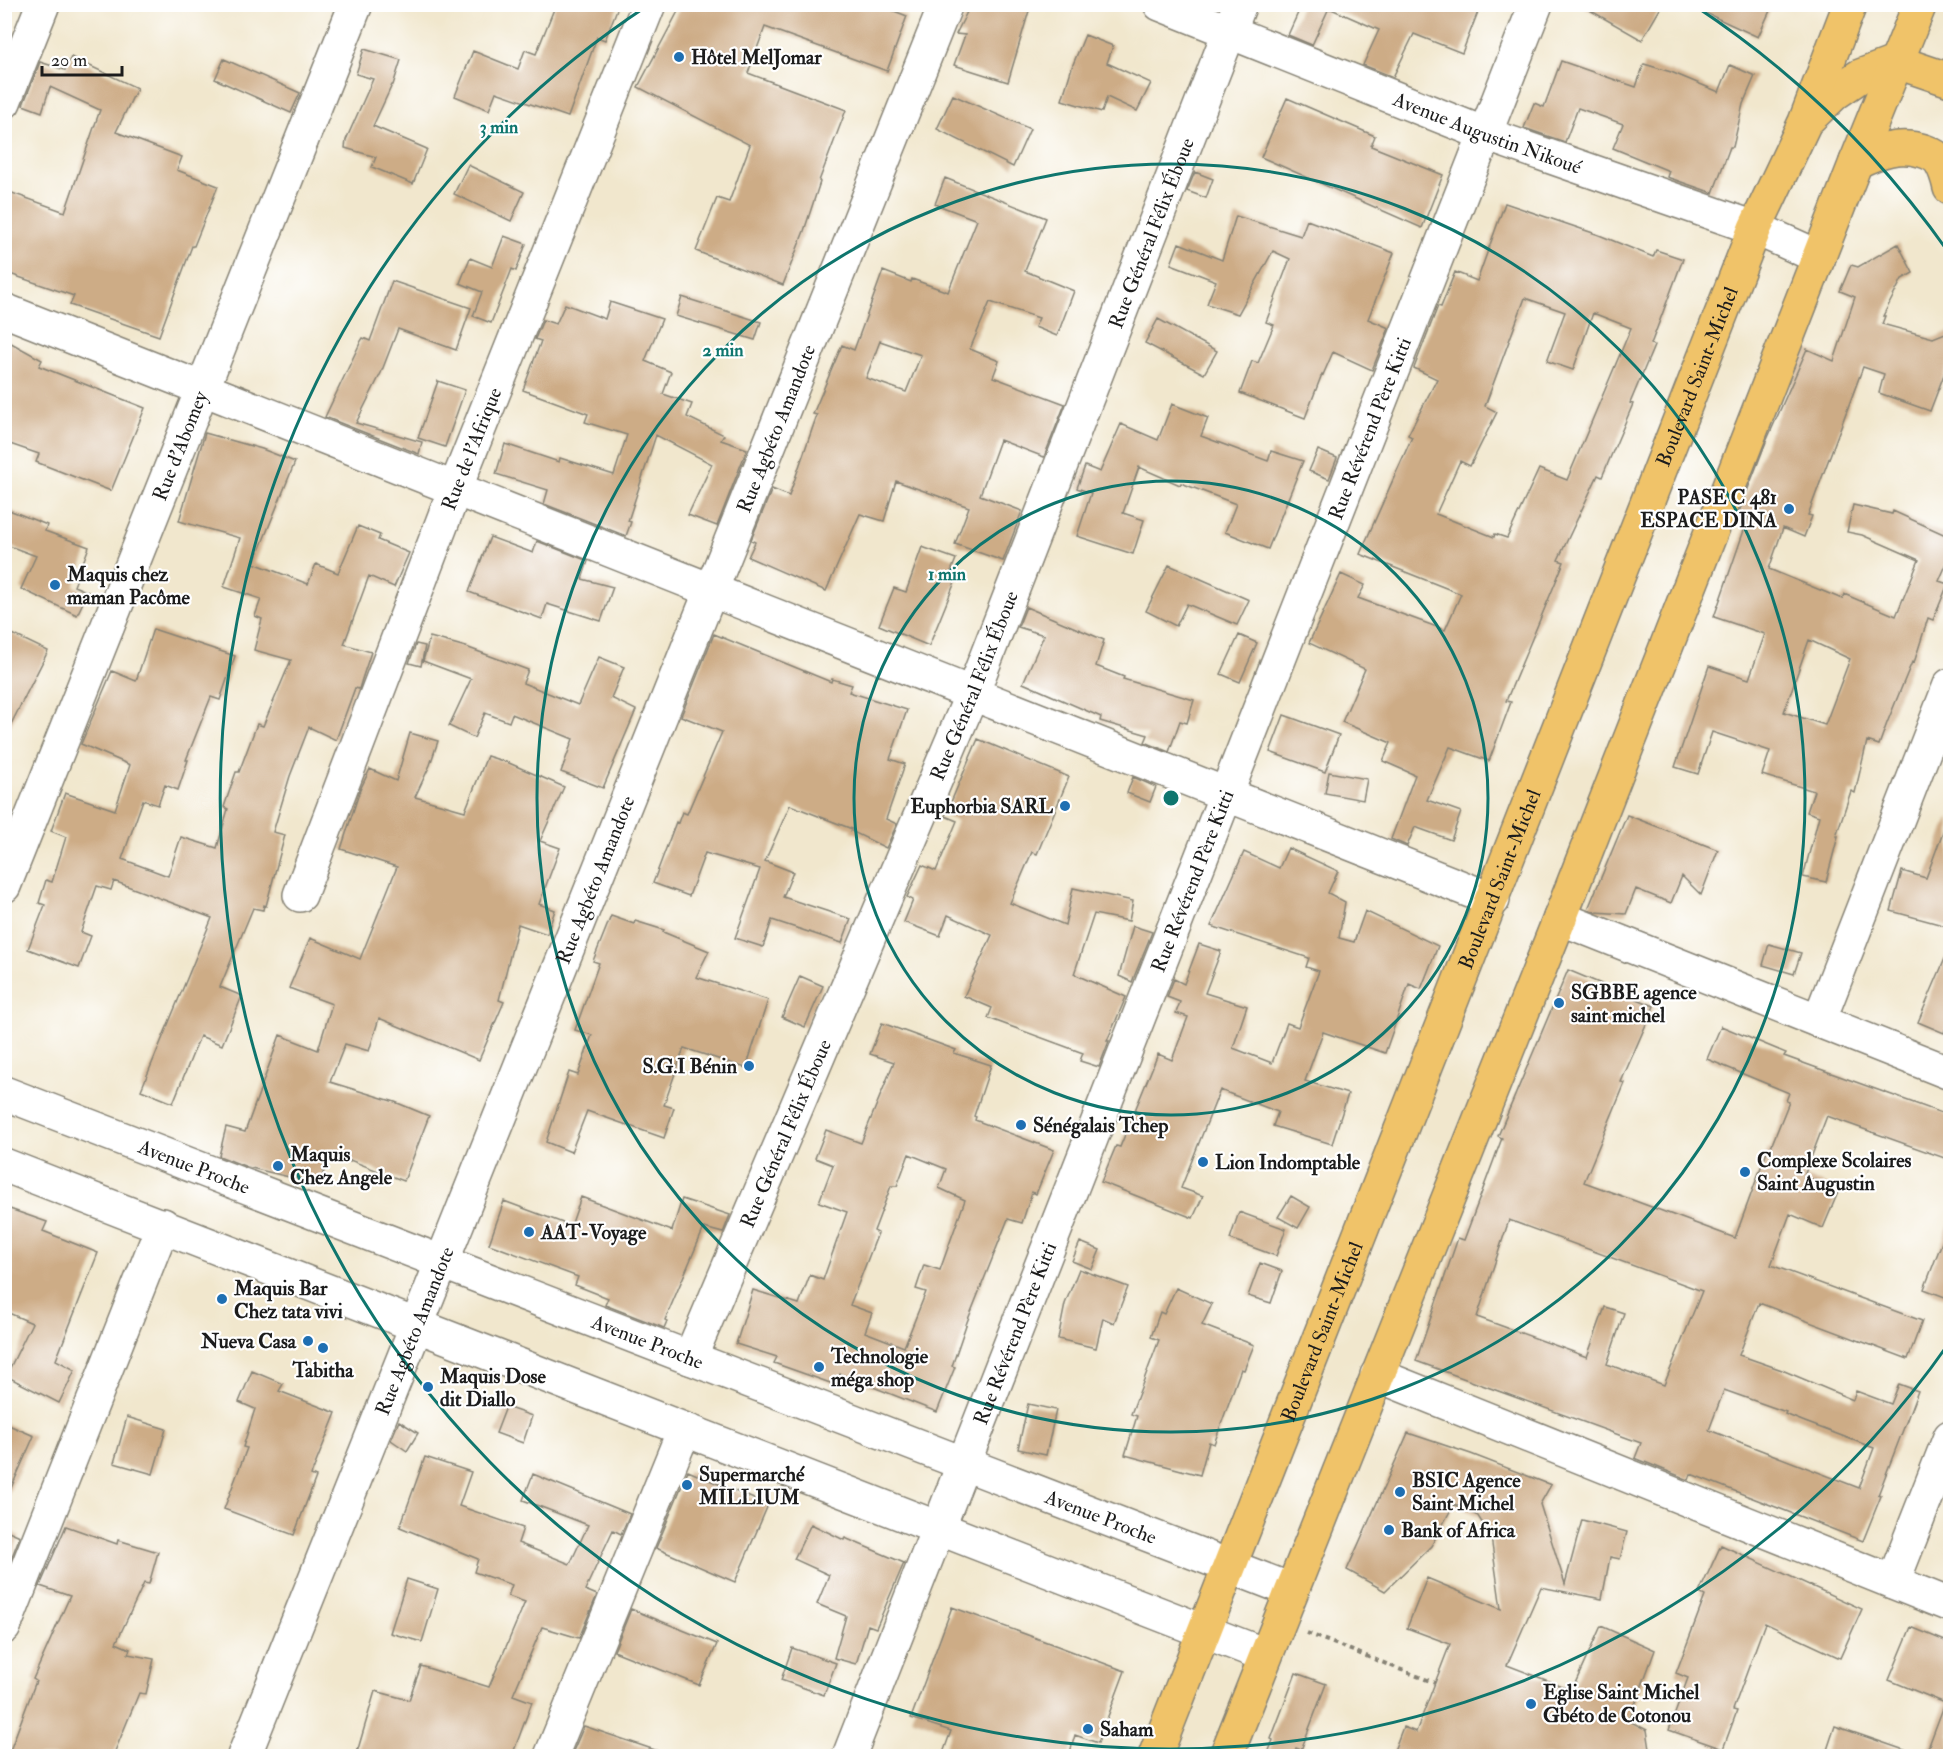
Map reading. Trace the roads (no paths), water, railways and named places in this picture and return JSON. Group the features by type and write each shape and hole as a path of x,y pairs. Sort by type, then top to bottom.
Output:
{"main road":[{"name":"Boulevard Saint-Michel","path":"1155,1756 1755,228 1805,122 1850,4"},
{"path":"1226,1756 1560,918 1920,4"},
{"path":"1805,122 1835,93 1860,76 1897,62 1950,80"},
{"path":"1856,162 1891,148 1911,147 1930,153 1939,159 1950,188"}],"street":[{"path":"4,102 43,4"},
{"name":"Rue d'Abomey","path":"4,886 357,4"},
{"name":"Rue de l'Afrique","path":"300,895 455,489 649,4"},
{"name":"Rue Agbéto Amandote","path":"244,1756 946,4"},
{"name":"Avenue Augustin Nikoué","path":"1160,4 1234,18 1485,134 1755,228 1819,258"},
{"name":"Rue Révérend Père Kitti","path":"849,1756 1536,4"},
{"name":"Rue Général Félix Éboue","path":"690,1358 972,694 1234,18"},
{"path":"4,310 1493,900"},
{"path":"1819,1021 1950,685"},
{"path":"1560,918 1950,1073"},
{"name":"Avenue Proche","path":"4,1093 1291,1590"},
{"path":"4,1165 1265,1656"},
{"path":"4,1627 163,1225"},
{"path":"1377,1375 1950,1605"},
{"path":"551,1756 684,1430"},
{"path":"1893,1582 1950,1437"}],"place":[{"name":"Hôtel MelJomar","path":"679,57"},
{"name":"PASE C 481 ESPACE DINA","path":"1789,509"},
{"name":"Maquis chez maman Pacôme","path":"55,585"},
{"name":"Euphorbia SARL","path":"1065,806"},
{"name":"SGBBE agence saint michel","path":"1559,1003"},
{"name":"S.G.I Bénin","path":"749,1066"},
{"name":"Sénégalais Tchep","path":"1021,1125"},
{"name":"Lion Indomptable","path":"1203,1162"},
{"name":"Maquis Chez Angele","path":"278,1166"},
{"name":"Complexe Scolaires Saint Augustin","path":"1745,1172"},
{"name":"AAT-Voyage","path":"529,1232"},
{"name":"Maquis Bar Chez tata vivi","path":"222,1299"},
{"name":"Nueva Casa","path":"308,1341"},
{"name":"Tabitha","path":"323,1348"},
{"name":"Technologie méga shop","path":"819,1367"},
{"name":"Maquis Dose dit Diallo","path":"428,1387"},
{"name":"Supermarché MILLIUM","path":"687,1485"},
{"name":"BSIC Agence Saint Michel","path":"1400,1492"},
{"name":"Bank of Africa","path":"1389,1530"},
{"name":"Eglise Saint Michel Gbéto de Cotonou","path":"1531,1704"},
{"name":"Saham","path":"1088,1729"}]}
